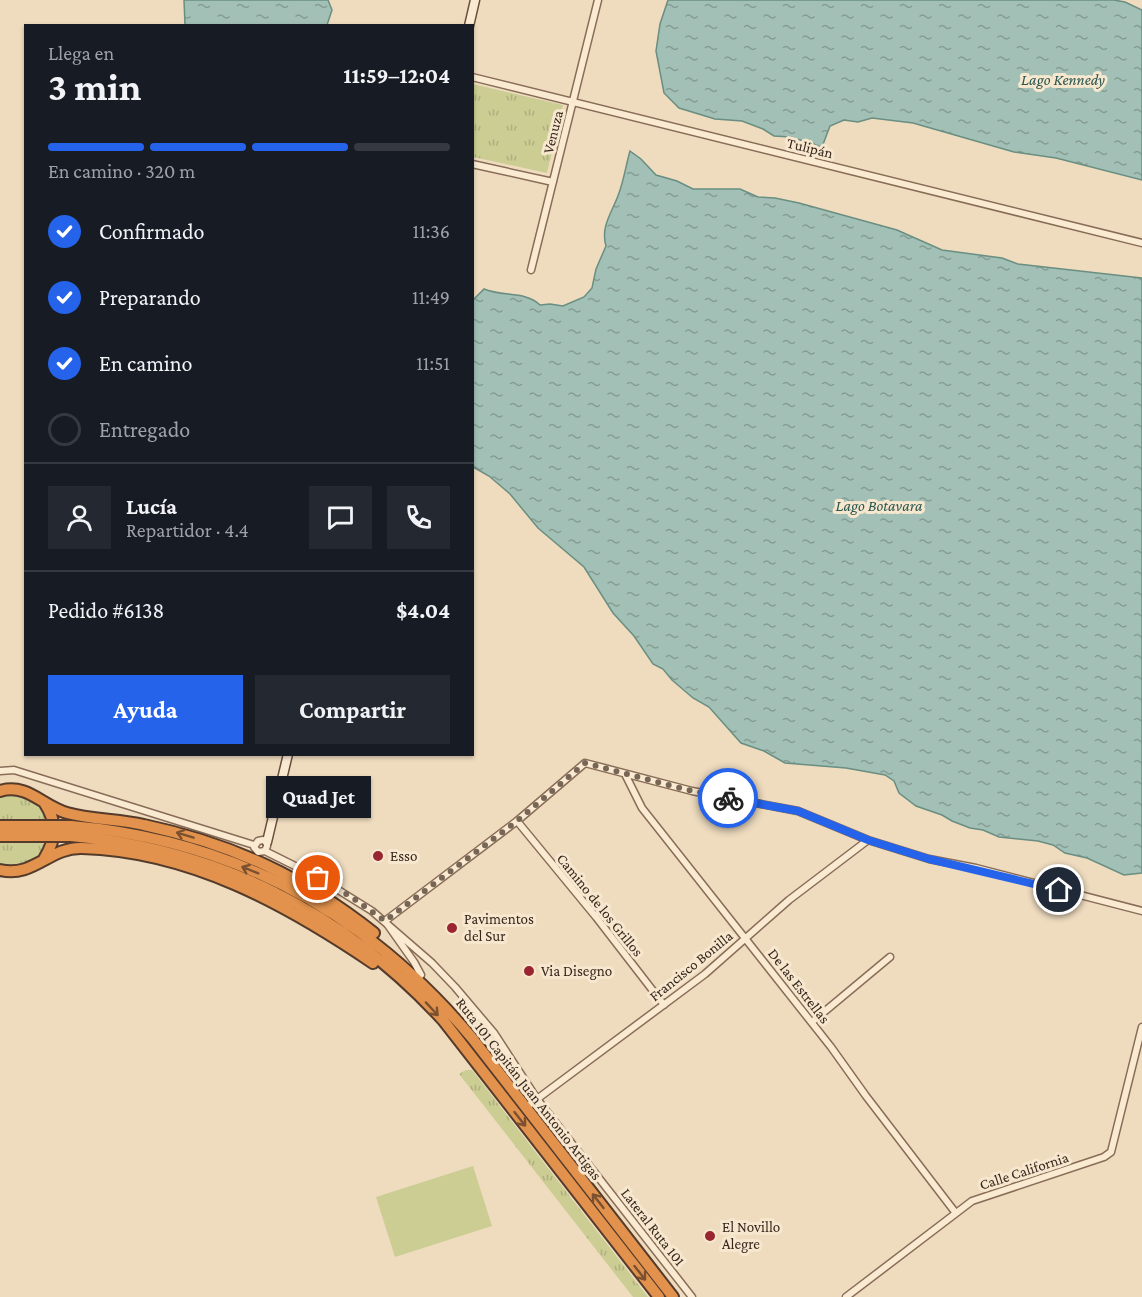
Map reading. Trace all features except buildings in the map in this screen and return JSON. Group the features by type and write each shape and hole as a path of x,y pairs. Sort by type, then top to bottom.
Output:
{"highway":[{"path":"0,791 20,789 33,793 66,813 141,824 174,832 264,863 305,884 335,903 393,949 421,975 428,989"},
{"path":"0,870 10,873 28,870 43,859 52,846 55,830 52,814 43,801"},
{"name":"Ruta 101 Capitán Juan Antonio Artigas","path":"0,826 123,832 174,843 271,879 345,921 389,953 428,989 472,1038 673,1297"},
{"name":"Ruta 101 Capitán Juan Antonio Artigas","path":"0,836 71,831 175,854 246,878 293,901 339,928 390,969 443,1020 659,1297"},
{"path":"43,859 79,848 115,850 152,857 207,873 231,881 279,904 377,965 390,969"}],"street":[{"path":"469,24 475,0"},
{"name":"Venuza","path":"531,270 598,0"},
{"name":"Tulipán","path":"474,77 1142,243"},
{"path":"474,164 553,182"},
{"path":"263,842 287,756"},
{"path":"421,975 385,921 517,821 585,763 692,791 798,811 868,840 929,859 987,871 1142,911"},
{"name":"Lateral Ruta 101","path":"0,771 14,770 26,773 263,842 350,896 385,921 432,963 476,1010 508,1053 537,1099 692,1297"},
{"name":"De las Estrellas","path":"625,774 642,808 812,1022 955,1212"},
{"name":"Camino de los Grillos","path":"517,821 596,917 664,1005"},
{"name":"Francisco Bonilla","path":"525,1108 664,1005 734,949 789,900 868,840"},
{"path":"812,1022 890,957"},
{"name":"Calle California","path":"846,1297 972,1201 1104,1157 1111,1152 1142,1027"}],"green space":[{"path":"474,84 563,105 547,173 474,157"},
{"path":"18,793 41,806 46,816 48,831 47,841 37,857 29,863 11,867 0,865 0,796"},
{"path":"372,946 459,1029 668,1297 665,1297 446,1017"},
{"path":"472,1070 648,1297 633,1297 459,1074"},
{"path":"473,1166 492,1226 395,1257 376,1197"}],"water":[{"path":"184,0 328,0 332,10 327,24 185,24"},
{"name":"Lago Kennedy","path":"668,0 1114,0 1125,2 1142,10 1142,180 1056,158 1014,152 913,123 872,118 858,122 844,120 830,126 822,147 791,137 774,136 742,121 715,119 679,108 664,93 656,51 660,24"},
{"name":"Lago Botavara","path":"630,151 656,175 677,181 693,189 740,189 758,197 799,203 897,230 942,250 1002,258 1018,264 1142,278 1142,873 1124,875 1087,858 1065,853 1053,845 999,837 983,830 970,828 916,806 899,793 894,781 885,775 846,768 785,763 764,751 741,743 709,707 693,698 663,669 653,664 634,636 613,613 584,567 538,528 510,494 489,476 474,468 474,299 484,289 528,298 540,305 563,306 584,297 592,288 596,269 606,246 606,225 621,188"}],"way so far":[{"path":"318,878 350,896 385,921 517,821 585,763 728,798"}],"place":[{"name":"Esso","path":"378,856"},
{"name":"Quad Jet","path":"318,878"},
{"name":"Pavimentos del Sur","path":"452,928"},
{"name":"Via Disegno","path":"529,971"},
{"name":"El Novillo Alegre","path":"710,1236"}],"route":[{"path":"728,798 798,811 868,840 929,859 976,868 1059,890"}]}
